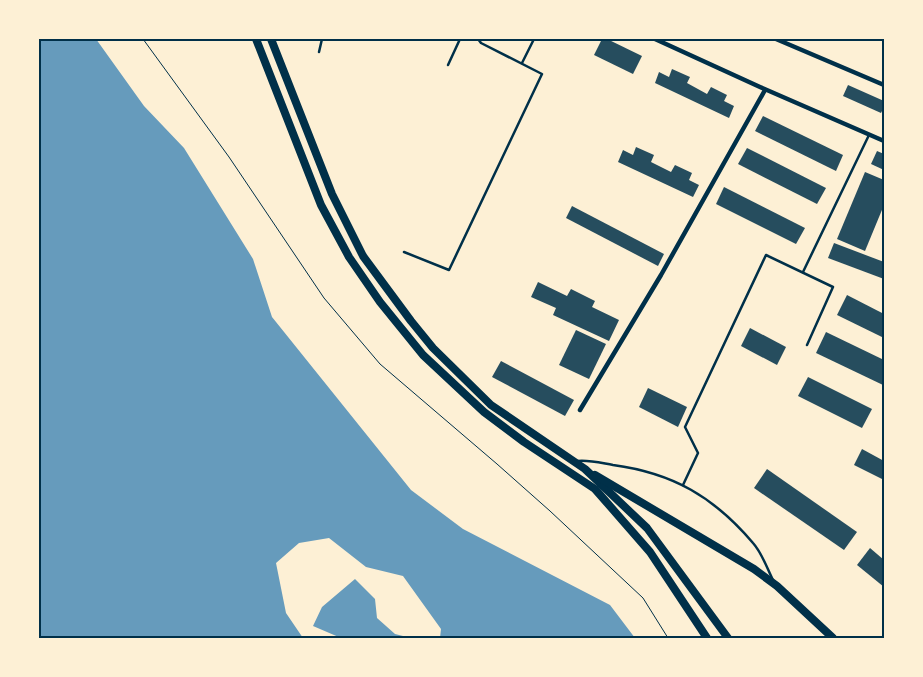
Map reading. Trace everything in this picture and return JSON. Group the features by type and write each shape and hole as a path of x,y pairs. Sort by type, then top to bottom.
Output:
{"main road":[{"path":"256,39 321,205 349,257 380,302 423,355 484,412 524,442 595,489 650,552 708,638"},
{"path":"271,39 332,194 364,256 433,348 491,405 585,469 754,569 777,586 833,638"},
{"path":"585,469 647,528 728,638"}],"street":[{"path":"655,39 765,90 884,141"},
{"path":"776,39 884,85"},
{"path":"580,410 661,275 765,90"}],"lane":[{"path":"319,52 322,39"},
{"path":"448,64 460,39"},
{"path":"404,252 449,270 542,74 481,43 478,39"},
{"path":"522,63 534,39"},
{"path":"803,272 869,135"},
{"path":"683,485 698,453 685,427 766,256 833,287 807,345"},
{"path":"574,462 584,461 626,466 672,479 695,491 722,512 755,544 777,586"}],"path":[{"path":"143,39 229,157 324,298 380,364 504,470 643,598 668,638"}],"water":[{"path":"39,39 96,39 144,106 184,148 253,259 272,317 411,490 463,529 610,605 635,638 440,638 441,629 403,576 366,567 329,538 299,543 276,563 286,613 303,638 39,638"},
{"path":"355,579 375,599 377,618 395,634 411,638 341,638 313,626 322,607"}],"building":[{"path":"602,39 607,39 642,56 633,74 594,55"},
{"path":"672,69 690,77 687,83 707,94 711,87 727,95 724,101 734,106 729,118 655,83 659,72 669,77"},
{"path":"848,85 884,101 881,113 843,96"},
{"path":"763,116 843,155 836,171 755,131"},
{"path":"636,147 654,155 651,162 671,172 675,165 692,173 689,180 699,185 693,197 618,162 623,150 633,155"},
{"path":"747,148 826,188 817,204 738,164"},
{"path":"877,151 884,154 884,170 871,164"},
{"path":"865,172 884,180 884,205 865,251 837,239"},
{"path":"724,187 805,228 796,244 716,204"},
{"path":"572,206 664,254 658,266 566,218"},
{"path":"834,243 884,262 884,279 828,258"},
{"path":"538,282 567,296 571,289 595,301 592,307 619,320 609,341 553,315 556,308 531,297"},
{"path":"847,295 884,314 884,338 837,315"},
{"path":"750,328 786,347 777,365 741,346"},
{"path":"576,330 606,344 589,379 559,365"},
{"path":"826,332 884,360 883,385 816,353"},
{"path":"501,361 574,400 565,416 492,377"},
{"path":"808,377 872,409 862,428 798,396"},
{"path":"648,388 687,407 678,427 639,407"},
{"path":"862,449 884,461 884,480 854,465"},
{"path":"767,469 857,532 844,550 754,488"},
{"path":"870,548 884,560 884,587 857,565"}]}
